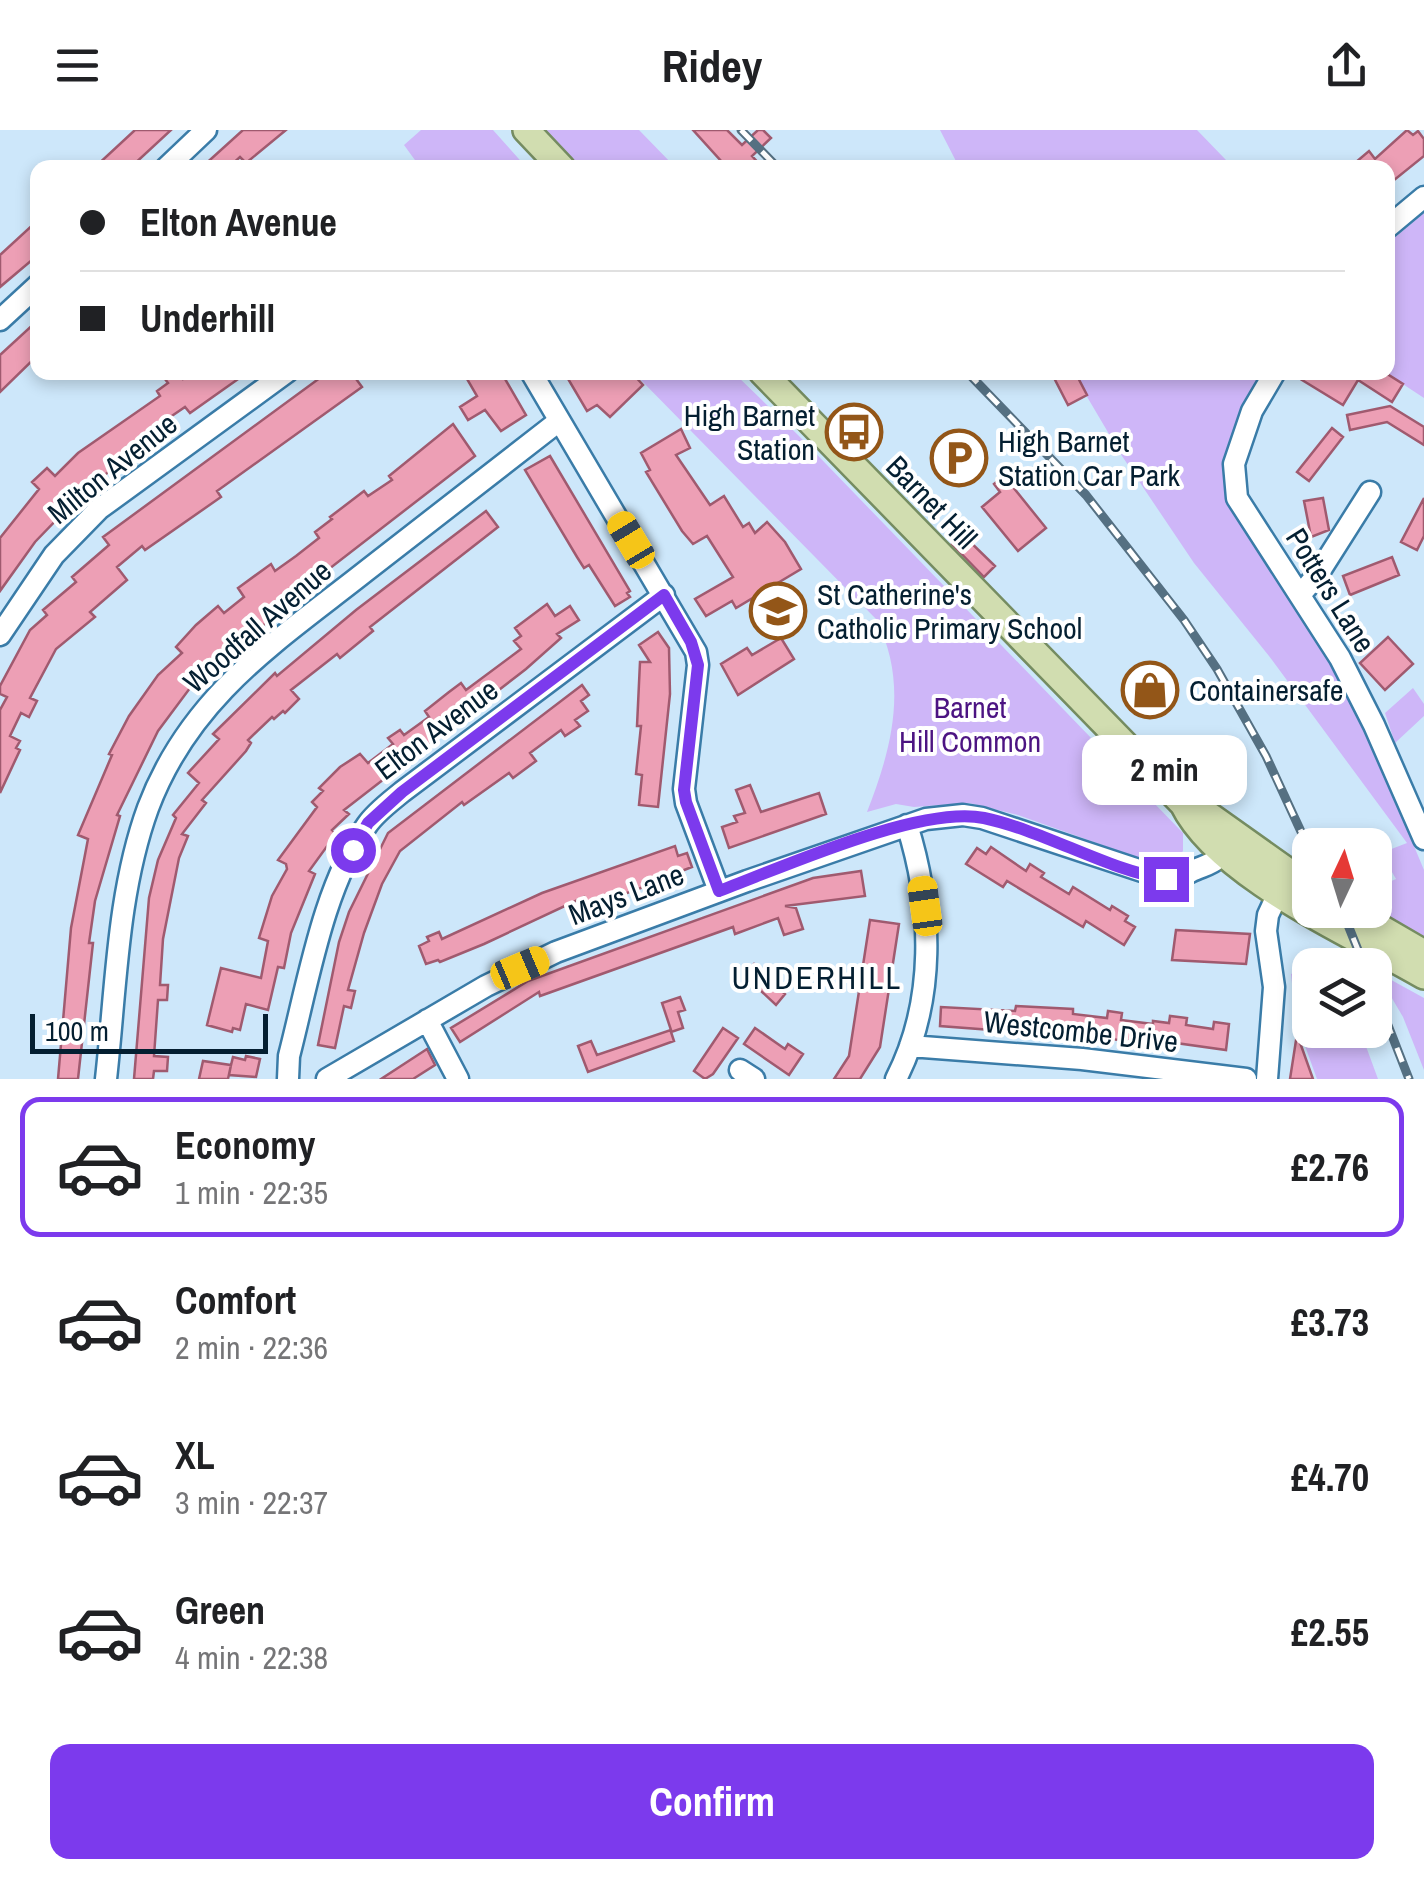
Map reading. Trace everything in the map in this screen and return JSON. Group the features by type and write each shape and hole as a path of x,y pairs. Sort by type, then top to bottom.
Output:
{"main road":[{"path":"526,130 554,160"},
{"name":"Barnet Hill","path":"770,380 1183,804 1203,811 1222,841 1280,890 1424,976"},
{"name":"Barnet Hill","path":"1222,841 1272,861 1292,875"},
{"path":"1380,928 1424,954"}],"street":[{"path":"174,160 206,130"},
{"path":"1395,221 1424,197"},
{"path":"0,320 30,292"},
{"name":"Milton Avenue","path":"0,635 54,555 98,509 276,380"},
{"path":"536,380 691,642 698,665 684,790 719,891"},
{"name":"Potters Lane","path":"1270,380 1252,410 1234,464 1238,498 1340,658 1424,840"},
{"name":"Woodfall Avenue","path":"106,1079 126,893 135,850 164,771 192,724 208,703 269,647 560,421"},
{"path":"1300,596 1370,492"},
{"name":"Elton Avenue","path":"288,1079 289,1056 326,916 368,823 402,792 664,595"},
{"path":"896,1079 910,1046 922,999 927,951 921,874 907,825 944,816 982,818 1149,876 1173,879 1215,862 1222,841"},
{"name":"Mays Lane","path":"327,1079 520,968 719,891 907,825"},
{"path":"1267,1079 1274,987 1266,931 1268,915 1280,890 1272,861"},
{"path":"1280,890 1292,888"},
{"path":"427,1020 458,1079"},
{"name":"Westcombe Drive","path":"910,1046 1100,1061 1246,1079"}],"green space":[{"path":"421,130 493,130 520,160 415,160 404,145"},
{"path":"543,130 639,130 668,160 573,160"},
{"path":"940,130 1197,130 1226,160 955,160"},
{"path":"1424,213 1424,398 1395,379 1395,237"},
{"name":"Barnet Hill Common","path":"641,380 741,380 1183,833 1183,851 1173,862 1158,865 1018,815 969,803 914,807 896,804 867,812 884,764 893,716 892,668 876,619"},
{"path":"1077,380 1259,380 1243,413 1234,507 1244,529 1333,663 1378,760 1424,870 1424,940 1392,922 1392,881 1396,879 1392,872 1392,849 1407,843 1269,656 1194,563 1122,456"},
{"path":"1413,688 1424,704 1424,716 1395,743 1385,713"},
{"path":"1392,980 1424,998 1424,1070 1392,998"},
{"path":"1306,1048 1367,1048 1378,1079 1317,1079"}],"building":[{"path":"135,130 171,130 139,160 103,160"},
{"path":"243,130 286,130 250,160 240,157 210,160"},
{"path":"693,130 727,130 742,145 758,130 771,138 752,156 756,160 720,160"},
{"path":"1407,130 1413,135 1418,131 1424,139 1424,156 1395,179 1395,160 1358,160 1369,151 1375,159"},
{"path":"30,227 30,262 0,287 0,255"},
{"path":"30,327 30,363 0,392 0,355"},
{"path":"1395,379 1403,384 1392,402 1358,380"},
{"path":"166,380 237,380 190,413 185,407 160,424 165,432 89,486 35,542 0,591 0,538 39,489 32,482 47,468 55,476 78,453 160,396 157,391 168,383"},
{"path":"317,380 357,380 362,387 217,491 221,497 145,550 142,546 117,567 127,580 90,612 95,617 56,649 30,698 37,701 29,717 21,713 10,736 20,741 16,748 20,750 0,793 0,710 7,697 0,694 0,686 30,630 47,615 43,610 76,582 72,577 109,545 103,537"},
{"path":"468,380 506,380 526,415 501,431 485,410 468,420 460,407 477,396"},
{"path":"569,380 638,380 643,385 610,417 597,405 587,411"},
{"path":"1055,380 1079,380 1087,395 1068,405"},
{"path":"1302,380 1358,380 1343,405"},
{"path":"1390,406 1424,427 1424,445 1387,422 1350,430 1347,415"},
{"path":"453,424 475,456 272,613 274,617 218,660 190,688 158,731 117,815 120,816 95,901 78,1079 58,1079 71,928 88,839 78,835 112,755 109,754 129,716 158,675 182,653 176,647 196,625 218,606 224,613 244,597 238,588 271,564 275,571 296,556 319,538 315,532 330,517 364,491 368,496 392,480 389,476"},
{"path":"1332,428 1343,437 1309,481 1297,472"},
{"path":"681,429 690,448 676,455 710,505 724,496 743,527 749,523 755,533 767,522 801,569 736,608 732,601 706,616 695,599 733,577 707,536 693,544 682,531 646,472 650,470 641,453"},
{"path":"550,456 630,591 630,597 615,606 589,565 584,568 525,470"},
{"path":"1004,476 1046,528 1018,551 982,507 1000,492 994,484"},
{"path":"1323,498 1329,530 1311,537 1304,501"},
{"path":"1424,498 1424,536 1417,550 1401,542"},
{"path":"486,511 498,527 370,627 373,631 340,658 337,654 291,690 299,699 248,740 251,743 246,751 202,800 206,803 182,834 188,836 179,858 163,939 160,985 168,985 167,1000 158,1000 154,1056 168,1057 167,1071 154,1071 153,1079 134,1079 149,898 158,860 176,818 173,815 199,783 188,773 219,739 213,734 275,673 277,676"},
{"path":"962,534 995,566 984,577 952,544"},
{"path":"1392,557 1399,575 1350,595 1343,576"},
{"path":"547,604 555,616 570,606 579,620 557,634 561,638 526,669 344,810 349,814 332,830 336,834 309,871 315,874 291,933 284,968 278,967 268,1010 246,1004 240,1030 233,1028 232,1032 207,1025 221,968 261,978 268,941 259,938 272,896 287,869 278,860 317,807 312,802 323,791 319,788 360,754 368,763 393,744 388,738 400,730 404,735 429,717 425,711 461,683 466,690 521,649 514,641 521,636 515,628"},
{"path":"658,632 669,648 670,694 658,807 639,805 642,775 636,774 641,726 637,726 640,662 650,662 639,645"},
{"path":"1388,637 1413,664 1385,690 1360,663"},
{"path":"781,638 794,659 738,695 721,664 747,648 752,655"},
{"path":"582,685 589,695 581,701 588,711 575,720 580,726 565,736 561,730 530,753 536,761 513,778 509,773 464,805 462,802 400,851 382,884 364,933 348,990 355,991 351,1008 344,1006 335,1048 318,1045 339,942 349,912 388,833"},
{"path":"750,785 761,812 819,793 826,814 729,848 722,827 737,822 734,816 745,813 736,790"},
{"path":"675,846 678,856 687,853 692,867 680,874 588,907 584,897 484,944 426,964 419,946 429,941 427,937 439,932 442,939 542,893"},
{"path":"991,847 1026,871 1030,864 1044,873 1041,877 1069,894 1073,887 1110,910 1112,906 1128,916 1125,921 1135,927 1124,945 1086,921 1083,927 1007,881 1003,887 966,864 977,848 986,854"},
{"path":"861,871 865,896 785,906 796,908 803,929 784,935 778,918 735,934 733,927 540,996 539,992 460,1042 451,1028 528,981 813,878"},
{"path":"870,920 899,924 880,1047 860,1079 834,1079 849,1056"},
{"path":"1176,930 1250,934 1246,964 1172,960"},
{"path":"754,964 785,994 776,1005 744,975"},
{"path":"680,997 685,1010 678,1012 683,1028 671,1032 674,1041 588,1072 578,1046 591,1041 597,1055 671,1030 662,1003"},
{"path":"1016,1006 1073,1009 1073,1014 1107,1018 1108,1011 1122,1013 1121,1020 1153,1024 1169,1023 1170,1016 1187,1018 1186,1025 1213,1029 1214,1022 1229,1024 1226,1050 1133,1037 1133,1041 940,1026 941,1007 1015,1011"},
{"path":"723,1028 738,1038 713,1074 705,1079 694,1071"},
{"path":"755,1028 785,1049 788,1044 803,1054 789,1075 744,1044"},
{"path":"1295,1048 1302,1048 1313,1079 1290,1079"},
{"path":"427,1049 435,1065 413,1079 381,1079"},
{"path":"233,1057 260,1059 256,1077 229,1075"},
{"path":"203,1061 231,1065 228,1079 199,1079"}],"railway":[{"path":"741,130 770,160"},
{"path":"975,380 1086,495 1184,620 1266,756 1299,828"},
{"path":"1349,928 1357,948"},
{"path":"1392,1036 1409,1079"}],"place":[{"name":"High Barnet Station","path":"854,432"},
{"name":"High Barnet Station Car Park","path":"959,458"},
{"name":"St Catherine's Catholic Primary School","path":"778,611"},
{"name":"Containersafe","path":"1150,690"}],"district":[{"name":"UNDERHILL","path":"817,977"}],"route":[{"path":"353,850 368,823 402,792 664,595 696,652 698,665 684,790 719,891 926,818 964,815 1008,824 1166,879"}]}
